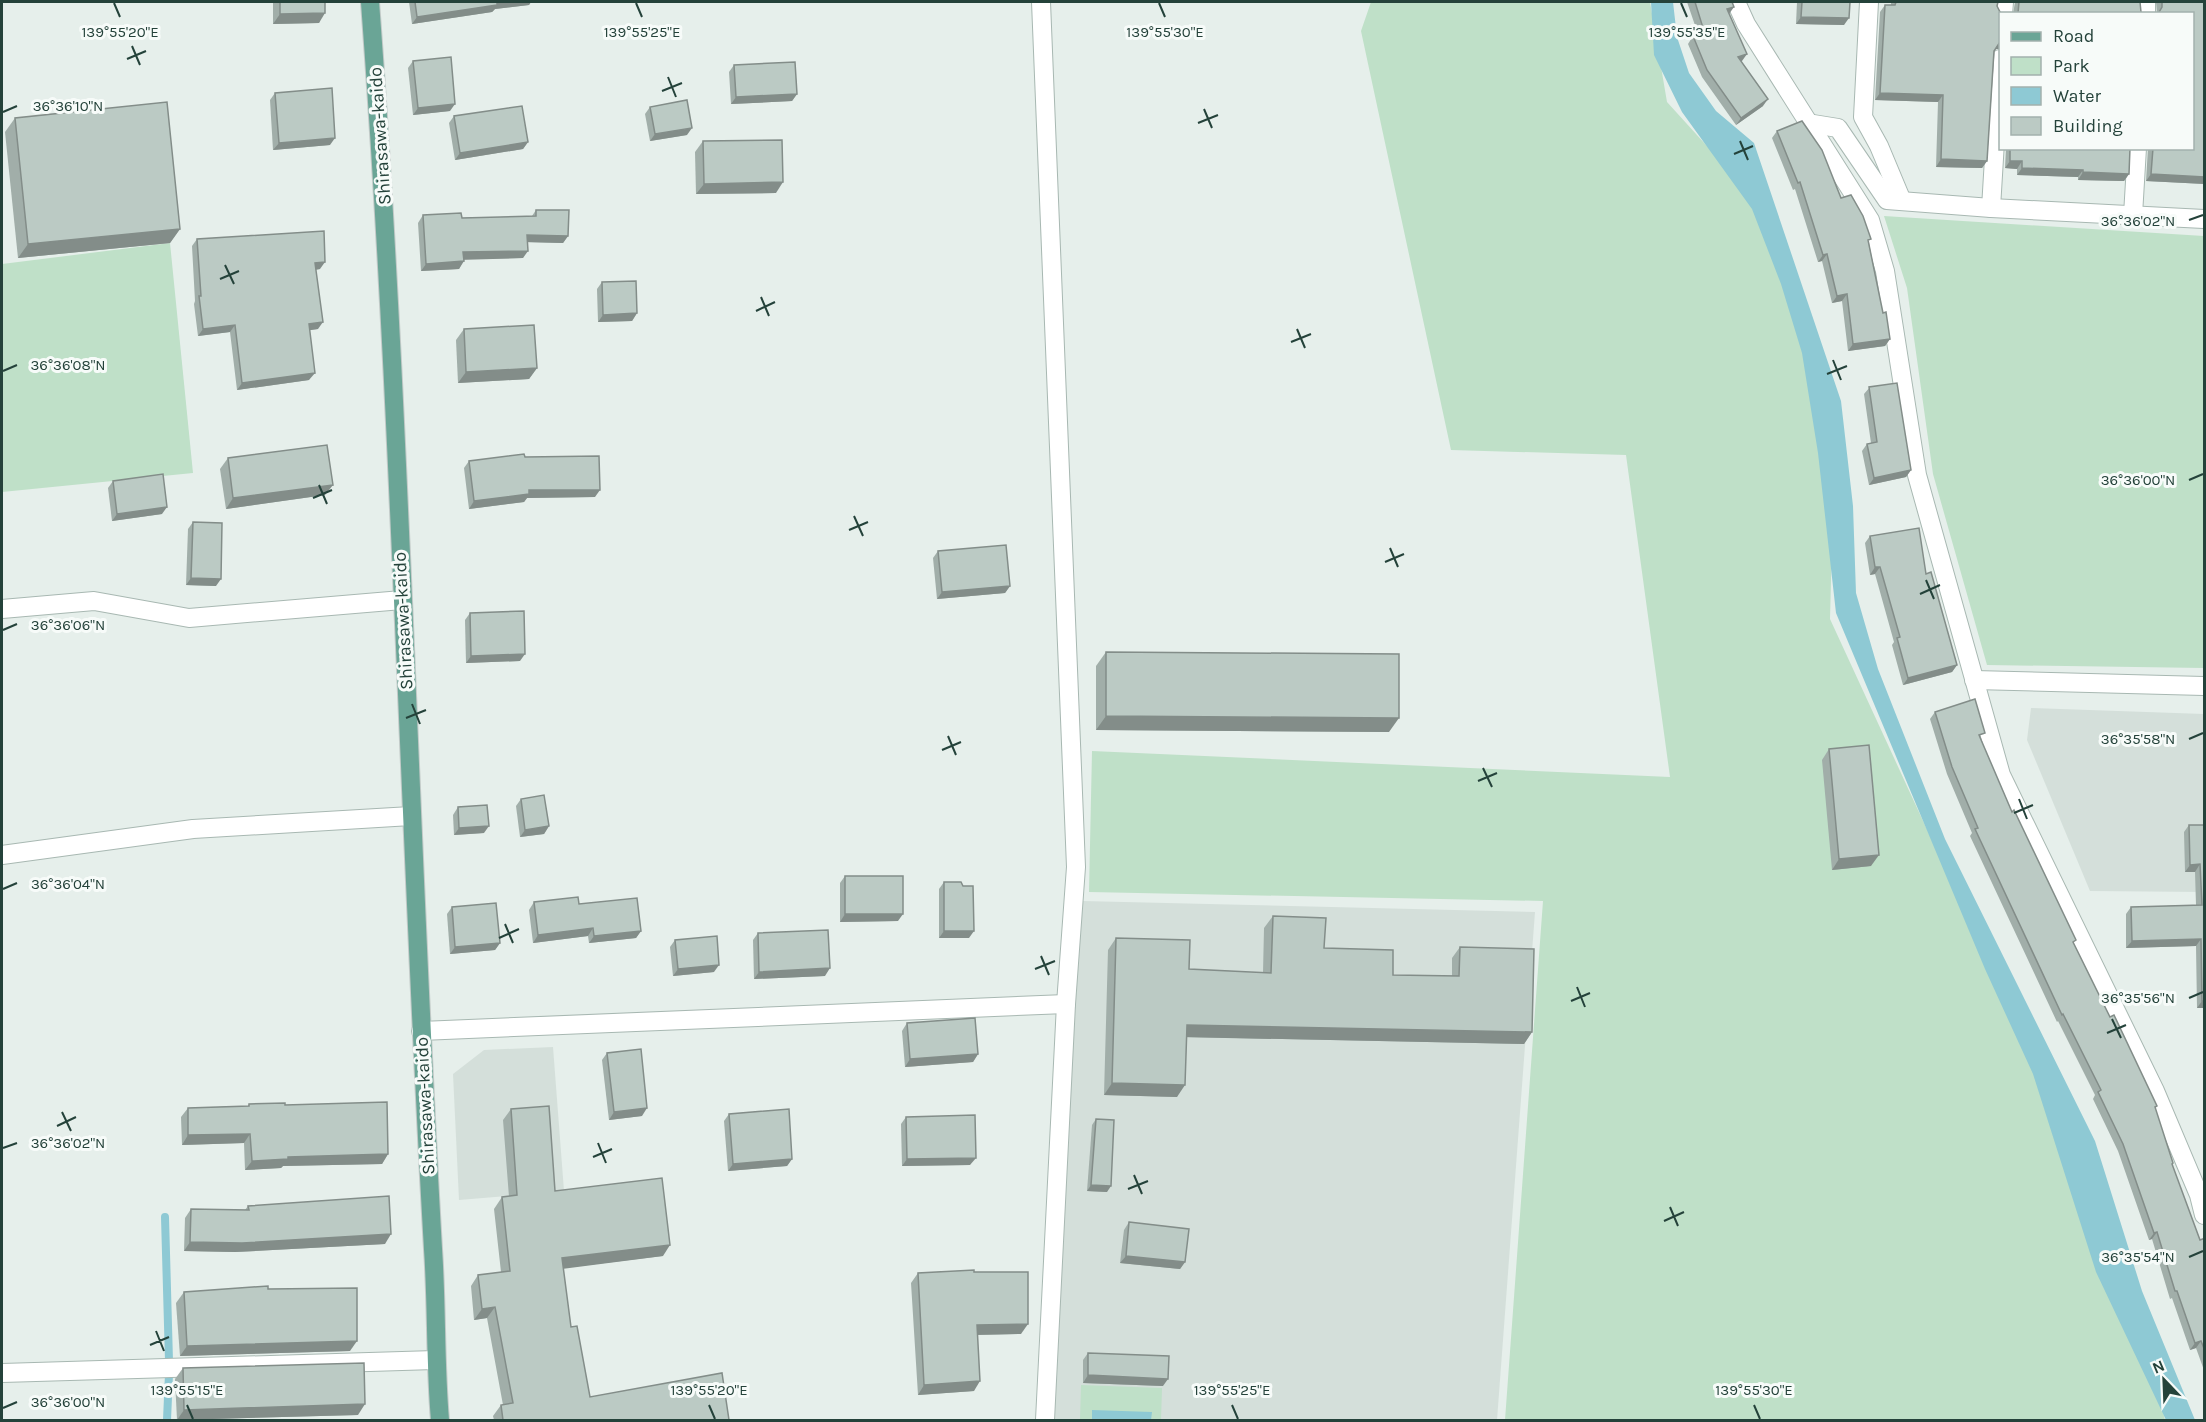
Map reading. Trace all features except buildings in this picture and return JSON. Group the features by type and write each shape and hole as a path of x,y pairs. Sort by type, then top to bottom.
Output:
{"main road":[{"name":"Shirasawa-kaido","path":"370,2 384,197 421,1031 434,1257 435,1360 440,1420"}],"street":[{"path":"1041,2 1076,867 1066,1004 1045,1420"},
{"path":"1736,2 1746,24 1870,220 1885,271 1917,474 2001,775 2155,1091 2202,1199 2205,1215"},
{"path":"1869,2 1863,117 1879,146 1902,201"},
{"path":"1991,208 1999,89"},
{"path":"1807,123 1838,128 1887,200 2205,219"},
{"path":"2133,215 2137,150"},
{"path":"2,609 93,601 189,618 402,600"},
{"path":"1974,680 2205,686"},
{"path":"2,855 193,830 411,816"},
{"path":"421,1031 1066,1004"},
{"path":"2,1373 435,1360"}],"shaded area":[{"path":"2031,708 2204,714 2204,892 2090,891 2027,740"},
{"path":"1082,901 1535,912 1497,1420 1049,1420"},
{"path":"553,1047 564,1191 459,1200 453,1074 484,1050"}],"green space":[{"path":"1371,2 1650,2 1667,102 1775,221 1834,463 1830,619 2035,1064 2159,1395 2165,1420 1505,1420 1543,901 1089,892 1092,751 1670,777 1626,455 1451,450 1361,31"},
{"path":"1884,216 2204,236 2204,668 1987,665 1933,474 1907,288"},
{"path":"170,243 193,473 2,492 2,264"},
{"path":"1081,1385 1162,1388 1161,1420 1080,1420"}],"water":[{"path":"1651,2 1673,2 1677,37 1689,73 1716,111 1754,143 1841,401 1853,506 1856,593 1878,669 1945,839 2095,1141 2142,1291 2195,1420 2166,1420 2096,1272 2033,1074 1985,969 1836,613 1818,453 1802,353 1781,284 1752,209 1682,112 1654,55"},
{"path":"1092,1410 1152,1412 1151,1420 1092,1420"}],"waterway":[{"path":"165,1217 169,1361"},
{"path":"167,1420 169,1374"}]}
